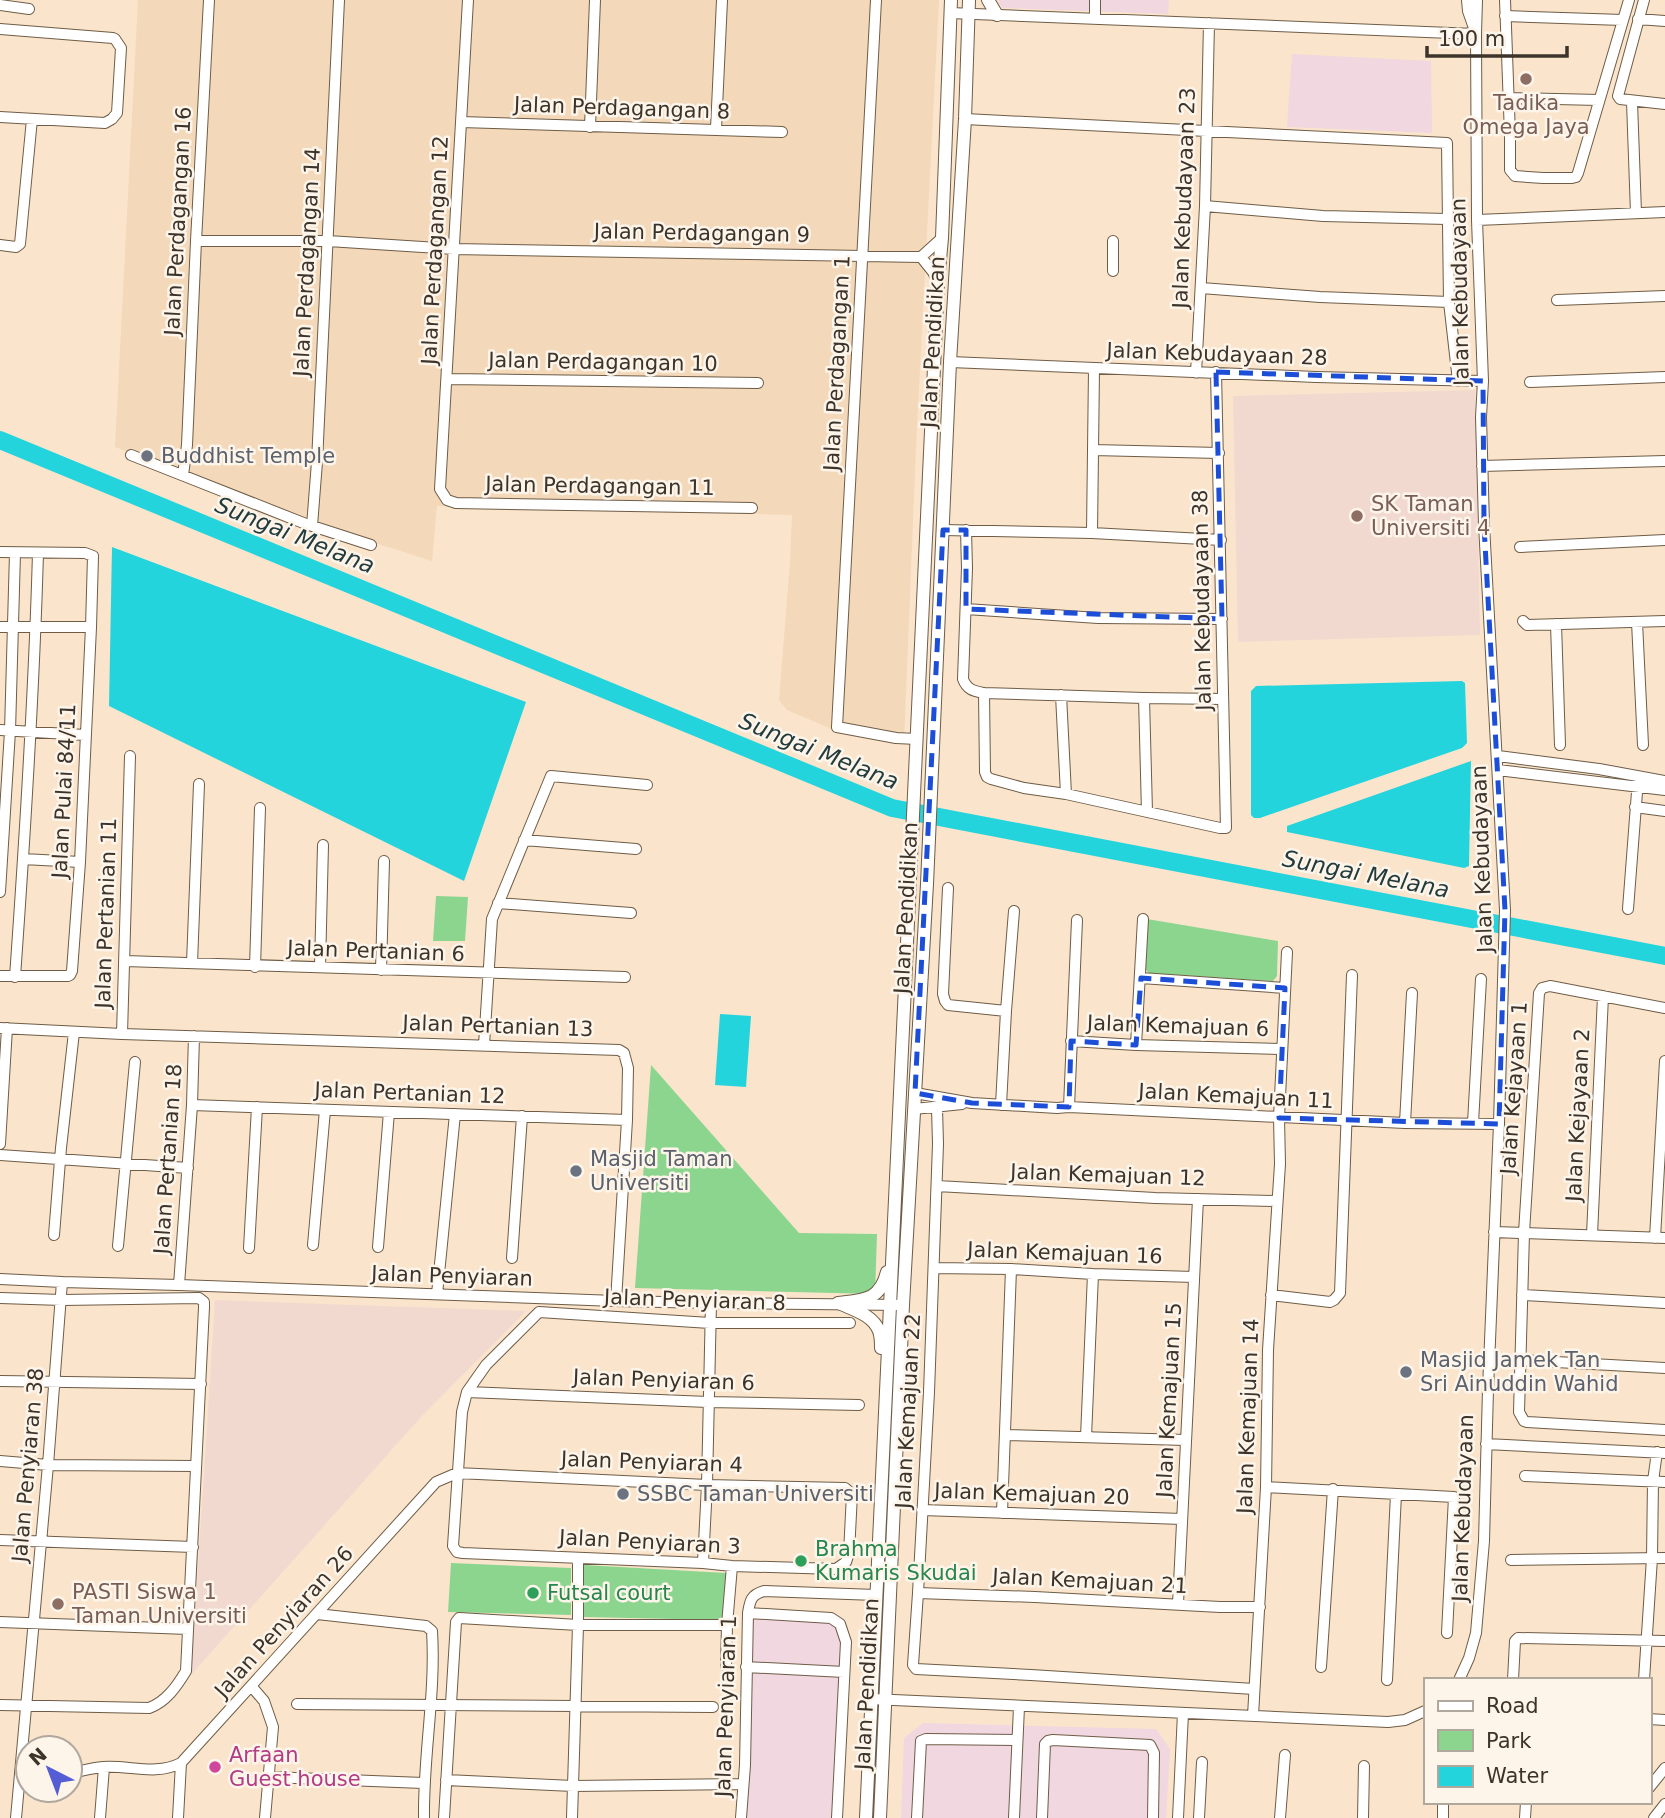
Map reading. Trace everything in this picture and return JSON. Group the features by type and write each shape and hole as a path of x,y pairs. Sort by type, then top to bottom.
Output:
{"main road":[{"name":"Jalan Pendidikan","path":"880,1818 903,1305 927,884 969,0"},
{"path":"988,0 997,15"},
{"name":"Jalan Pendidikan","path":"866,1818 942,238 950,7"},
{"path":"838,1303 870,1298 879,1291 886,1277 893,1233"},
{"path":"838,1303 873,1321 879,1331 886,1380"}],"street":[{"name":"Jalan Perdagangan 16","path":"183,475 187,445 209,0"},
{"name":"Jalan Perdagangan 14","path":"312,526 339,0"},
{"name":"Jalan Perdagangan 12","path":"447,500 440,489 468,0"},
{"path":"590,127 595,0"},
{"path":"716,129 722,0"},
{"name":"Jalan Perdagangan 1","path":"876,0 836,727 918,739"},
{"path":"1095,0 1095,19"},
{"name":"Jalan Kebudayaan","path":"1467,0 1476,33"},
{"name":"Jalan Kebudayaan","path":"1460,1678 1476,1633 1484,1541 1505,947 1498,756 1482,466 1483,381 1477,220 1477,0"},
{"path":"1504,0 1510,170 1515,176 1544,178 1576,177 1629,0"},
{"path":"1644,0 1617,93 1620,99 1632,102 1665,104"},
{"path":"0,5 29,9"},
{"path":"950,7 968,14 1476,33"},
{"path":"1505,16 1623,20"},
{"path":"1638,19 1665,21"},
{"name":"Jalan Kebudayaan 23","path":"1196,373 1206,206 1209,23"},
{"path":"0,29 113,38 121,48 117,113 105,123 0,117"},
{"path":"1509,98 1600,100"},
{"path":"1632,102 1636,213"},
{"path":"0,245 16,247 20,244 32,119"},
{"path":"965,119 1447,143 1449,302 1458,381"},
{"name":"Jalan Perdagangan 8","path":"461,122 782,132"},
{"path":"1206,206 1323,216 1447,219"},
{"path":"1477,220 1665,212"},
{"path":"938,282 921,257 942,238"},
{"name":"Jalan Perdagangan 9","path":"195,242 328,241 454,249 921,257"},
{"path":"1113,241 1113,271"},
{"path":"1201,288 1320,297 1449,302"},
{"path":"1557,300 1665,296"},
{"name":"Jalan Kebudayaan 28","path":"950,362 1196,373 1483,381"},
{"path":"1092,533 1094,369"},
{"name":"Jalan Kebudayaan 38","path":"1147,812 1226,828 1216,372"},
{"path":"1530,382 1665,377"},
{"name":"Jalan Perdagangan 10","path":"447,379 758,383"},
{"path":"1093,450 1219,453"},
{"path":"131,455 312,526 371,545"},
{"path":"1482,466 1665,461"},
{"name":"Jalan Perdagangan 11","path":"447,500 456,503 752,508"},
{"path":"943,530 1092,533 1221,540"},
{"path":"966,530 966,609 962,679 965,686 971,690 984,693 1223,699"},
{"path":"1520,547 1665,540"},
{"path":"0,552 38,553"},
{"path":"0,892 6,661 13,628 15,553"},
{"name":"Jalan Pulai 84/11","path":"0,976 15,977 68,976 72,971 91,627 93,555 90,553 38,553 15,977"},
{"path":"966,609 1098,618 1222,619"},
{"path":"1524,622 1527,625 1665,621"},
{"path":"1637,622 1643,746"},
{"path":"1556,624 1559,745"},
{"path":"0,627 91,627"},
{"path":"984,693 987,776 991,779 1147,812 1144,698"},
{"path":"1061,695 1066,794"},
{"path":"5,731 85,735"},
{"name":"Jalan Pertanian 11","path":"3,1028 122,1034 130,756"},
{"path":"1498,756 1599,769 1665,790"},
{"path":"1498,770 1665,781"},
{"path":"484,1045 492,919 551,776 647,785"},
{"path":"1628,909 1638,781"},
{"path":"192,963 199,784"},
{"path":"1635,807 1665,811"},
{"path":"255,967 260,808"},
{"path":"2,831 24,832"},
{"path":"524,840 636,849"},
{"path":"320,967 323,845"},
{"path":"23,859 80,862"},
{"path":"381,970 384,861"},
{"path":"1,879 22,880"},
{"path":"948,888 943,994 945,1001 948,1005 1006,1011"},
{"path":"498,903 631,913"},
{"path":"1002,1105 1014,911"},
{"path":"1136,1045 1143,919"},
{"path":"1069,1107 1077,920"},
{"name":"Jalan Kemajuan 14","path":"1253,1716 1266,1487 1268,1350 1280,1164 1279,1118 1287,952"},
{"name":"Jalan Pertanian 6","path":"125,961 625,977"},
{"path":"1271,1295 1330,1302 1340,1293 1352,975"},
{"path":"1141,978 1284,988"},
{"path":"1473,1123 1481,979"},
{"name":"Jalan Kejayaan 1","path":"1524,1233 1539,993 1542,988 1549,986 1665,1008"},
{"path":"1405,1123 1412,993"},
{"name":"Jalan Kejayaan 2","path":"1592,1235 1603,996"},
{"path":"0,1144 3,1028"},
{"path":"54,1235 74,1032"},
{"name":"Jalan Pertanian 13","path":"122,1034 619,1050 624,1053 628,1068 616,1301"},
{"name":"Jalan Pertanian 18","path":"179,1285 192,1105 194,1036"},
{"name":"Jalan Kemajuan 6","path":"1071,1041 1282,1049"},
{"path":"1494,1232 1660,1238 1665,1061"},
{"path":"118,1246 135,1062"},
{"name":"Jalan Kemajuan 11","path":"915,1093 972,1103 1057,1108 1405,1123 1499,1124"},
{"name":"Jalan Kemajuan 11","path":"914,1109 972,1103"},
{"name":"Jalan Pertanian 12","path":"192,1105 627,1120"},
{"path":"249,1248 257,1107"},
{"name":"Jalan Kemajuan 22","path":"937,1108 934,1268 913,1665 916,1669 1254,1689"},
{"path":"313,1245 325,1110"},
{"path":"378,1247 389,1112"},
{"path":"437,1294 455,1114"},
{"path":"512,1258 522,1116"},
{"path":"0,1155 188,1168"},
{"name":"Jalan Kemajuan 12","path":"937,1186 1277,1201"},
{"name":"Jalan Kemajuan 15","path":"1178,1604 1198,1199"},
{"path":"1524,1233 1519,1412 1524,1421 1665,1430"},
{"name":"Jalan Kemajuan 16","path":"934,1268 1194,1277"},
{"path":"1002,1513 1011,1269"},
{"path":"1086,1437 1093,1274"},
{"name":"Jalan Penyiaran","path":"0,1279 616,1301 903,1305"},
{"name":"Jalan Penyiaran 38","path":"25,1734 62,1282"},
{"path":"1522,1295 1665,1303"},
{"path":"0,1298 199,1298 204,1302 186,1671 171,1692 159,1704 149,1708 0,1705"},
{"path":"703,1563 711,1303"},
{"name":"Jalan Penyiaran 8","path":"467,1392 486,1365 539,1312 710,1323 850,1323"},
{"path":"1521,1360 1665,1368"},
{"path":"0,1381 201,1384"},
{"path":"457,1473 462,1412 467,1392"},
{"name":"Jalan Penyiaran 6","path":"467,1392 859,1405"},
{"path":"1006,1435 1186,1440"},
{"path":"1486,1444 1661,1452 1644,1678"},
{"path":"0,1461 48,1465 196,1466"},
{"name":"Jalan Penyiaran 4","path":"457,1473 707,1485 845,1488 852,1494 849,1553 846,1562 836,1569"},
{"name":"Jalan Penyiaran 3","path":"457,1473 453,1546 457,1552 836,1569"},
{"name":"Jalan Penyiaran 26","path":"181,1763 436,1482 457,1473"},
{"path":"1525,1476 1659,1482"},
{"path":"1266,1487 1454,1497 1447,1633"},
{"path":"1321,1667 1333,1489"},
{"path":"1387,1680 1396,1494"},
{"name":"Jalan Kemajuan 20","path":"922,1510 1182,1519"},
{"path":"0,1540 193,1547"},
{"path":"572,1818 578,1558"},
{"path":"1511,1560 1665,1558"},
{"path":"726,1666 732,1566"},
{"name":"Jalan Penyiaran 1","path":"741,1818 750,1599 764,1591 876,1595"},
{"name":"Jalan Kemajuan 21","path":"918,1593 1260,1607"},
{"path":"748,1613 831,1618 841,1624 846,1642 837,1818"},
{"path":"317,1614 420,1625 432,1631 434,1660 424,1783 424,1818"},
{"path":"444,1818 456,1622 459,1618 578,1625 727,1625"},
{"path":"0,1622 188,1629"},
{"path":"1513,1678 1515,1641 1518,1638 1665,1641"},
{"path":"746,1667 844,1672"},
{"path":"252,1687 264,1701 273,1727 265,1818"},
{"path":"872,1699 1388,1722 1405,1720 1424,1711"},
{"path":"298,1704 712,1707"},
{"path":"1014,1818 1019,1707"},
{"path":"1178,1818 1183,1713"},
{"path":"918,1818 921,1741 926,1738 1017,1740"},
{"path":"1042,1818 1045,1744 1053,1740 1150,1745 1154,1753 1153,1818"},
{"path":"1280,1818 1285,1755"},
{"path":"1199,1818 1202,1762"},
{"path":"84,1771 104,1767 165,1769 181,1763 178,1818"},
{"path":"1363,1818 1364,1766"},
{"path":"100,1818 104,1767"},
{"path":"1651,1786 1665,1768"},
{"path":"270,1777 424,1783"},
{"path":"446,1780 573,1786 743,1784"},
{"path":"1654,1818 1665,1804"}],"highlighted area":[{"path":"1216,372 1483,381 1484,525 1505,910 1499,1124 1279,1118 1285,988 1141,978 1136,1045 1071,1041 1069,1107 972,1103 915,1093 943,530 966,530 966,609 1222,619"}],"shaded area":[{"path":"138,0 939,0 904,742 834,730 787,710 779,700 792,515 437,506 432,561 309,522 115,447"},
{"path":"998,0 1169,0 1168,14 1002,8"},
{"path":"1292,54 1431,61 1432,133 1287,127"},
{"name":"SK Taman Universiti 4","path":"1475,390 1480,635 1238,642 1233,396"},
{"path":"215,1300 526,1311 420,1418 191,1675"},
{"path":"745,1609 843,1621 841,1818 738,1818"},
{"path":"923,1723 1156,1729 1170,1749 1166,1818 901,1818 904,1738"}],"green space":[{"path":"436,896 468,897 465,941 433,941"},
{"path":"1147,919 1278,941 1277,976 1273,981 1149,973 1144,968"},
{"path":"651,1065 799,1233 877,1234 875,1294 635,1288"},
{"path":"451,1563 571,1568 571,1615 448,1612"},
{"path":"584,1565 726,1573 722,1620 584,1617"}],"water":[{"path":"112,547 526,702 464,881 109,706"},
{"path":"1465,683 1467,743 1462,748 1260,818 1251,815 1251,691 1256,686"},
{"path":"1471,761 1469,866 1464,868 1287,832 1287,826"},
{"path":"720,1014 751,1016 746,1087 715,1085"}],"waterway":[{"name":"Sungai Melana","path":"0,440 892,808 1665,956"}],"place":[{"name":"Tadika Omega Jaya","path":"1526,79"},
{"name":"Buddhist Temple","path":"147,456"},
{"name":"SK Taman Universiti 4","path":"1357,516"},
{"name":"Masjid Taman Universiti","path":"576,1171"},
{"name":"Masjid Jamek Tan Sri Ainuddin Wahid","path":"1406,1372"},
{"name":"SSBC Taman Universiti","path":"623,1494"},
{"name":"Brahma Kumaris Skudai","path":"801,1561"},
{"name":"Futsal court","path":"533,1593"},
{"name":"PASTI Siswa 1 Taman Universiti","path":"58,1604"},
{"name":"Arfaan Guest house","path":"215,1767"}]}
